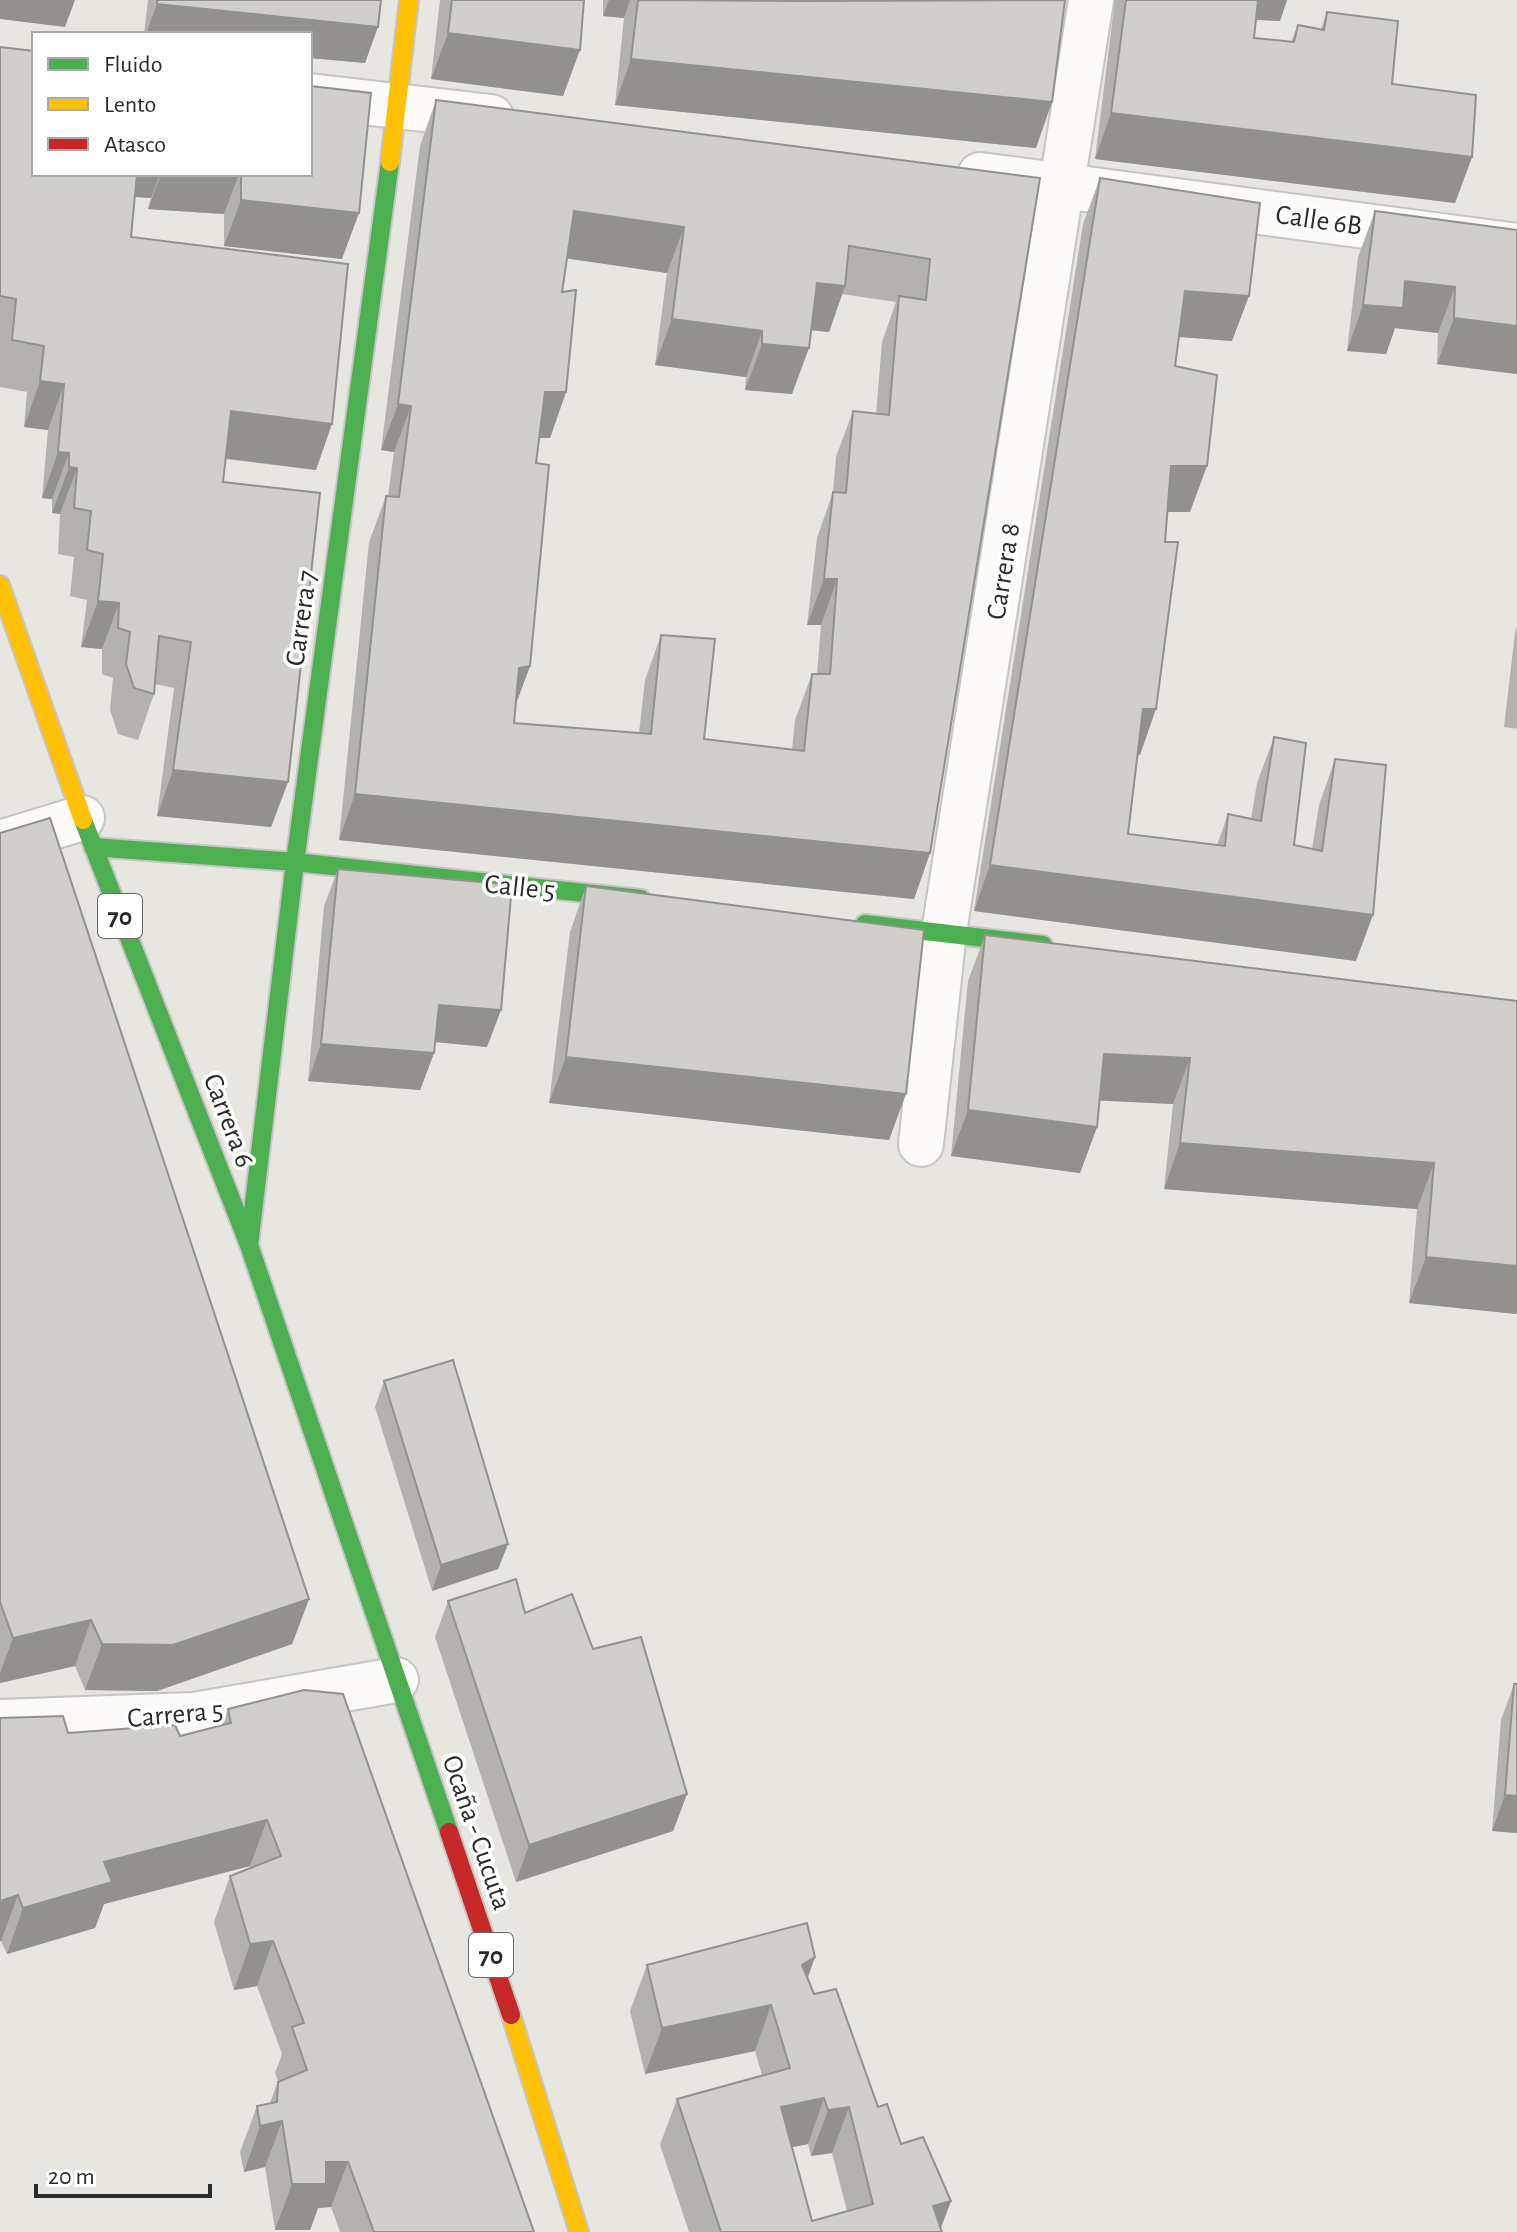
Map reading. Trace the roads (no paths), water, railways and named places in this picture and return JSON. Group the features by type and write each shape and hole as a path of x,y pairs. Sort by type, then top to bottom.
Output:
{"street":[{"name":"Carrera 7","path":"249,1245 295,862 398,106 409,0"},
{"name":"Carrera 8","path":"921,1144 944,932 1091,0"},
{"path":"312,96 524,121"},
{"name":"Calle 6B","path":"937,170 1517,246"},
{"name":"Carrera 6","path":"0,585 87,833 249,1245 396,1680"},
{"name":"Calle 5","path":"0,843 87,833 295,862 659,901"},
{"path":"849,922 1068,949"},
{"name":"Carrera 5","path":"0,1722 194,1715 396,1680"},
{"name":"Ocaña - Cucuta","path":"396,1680 531,2073 579,2232"}]}
